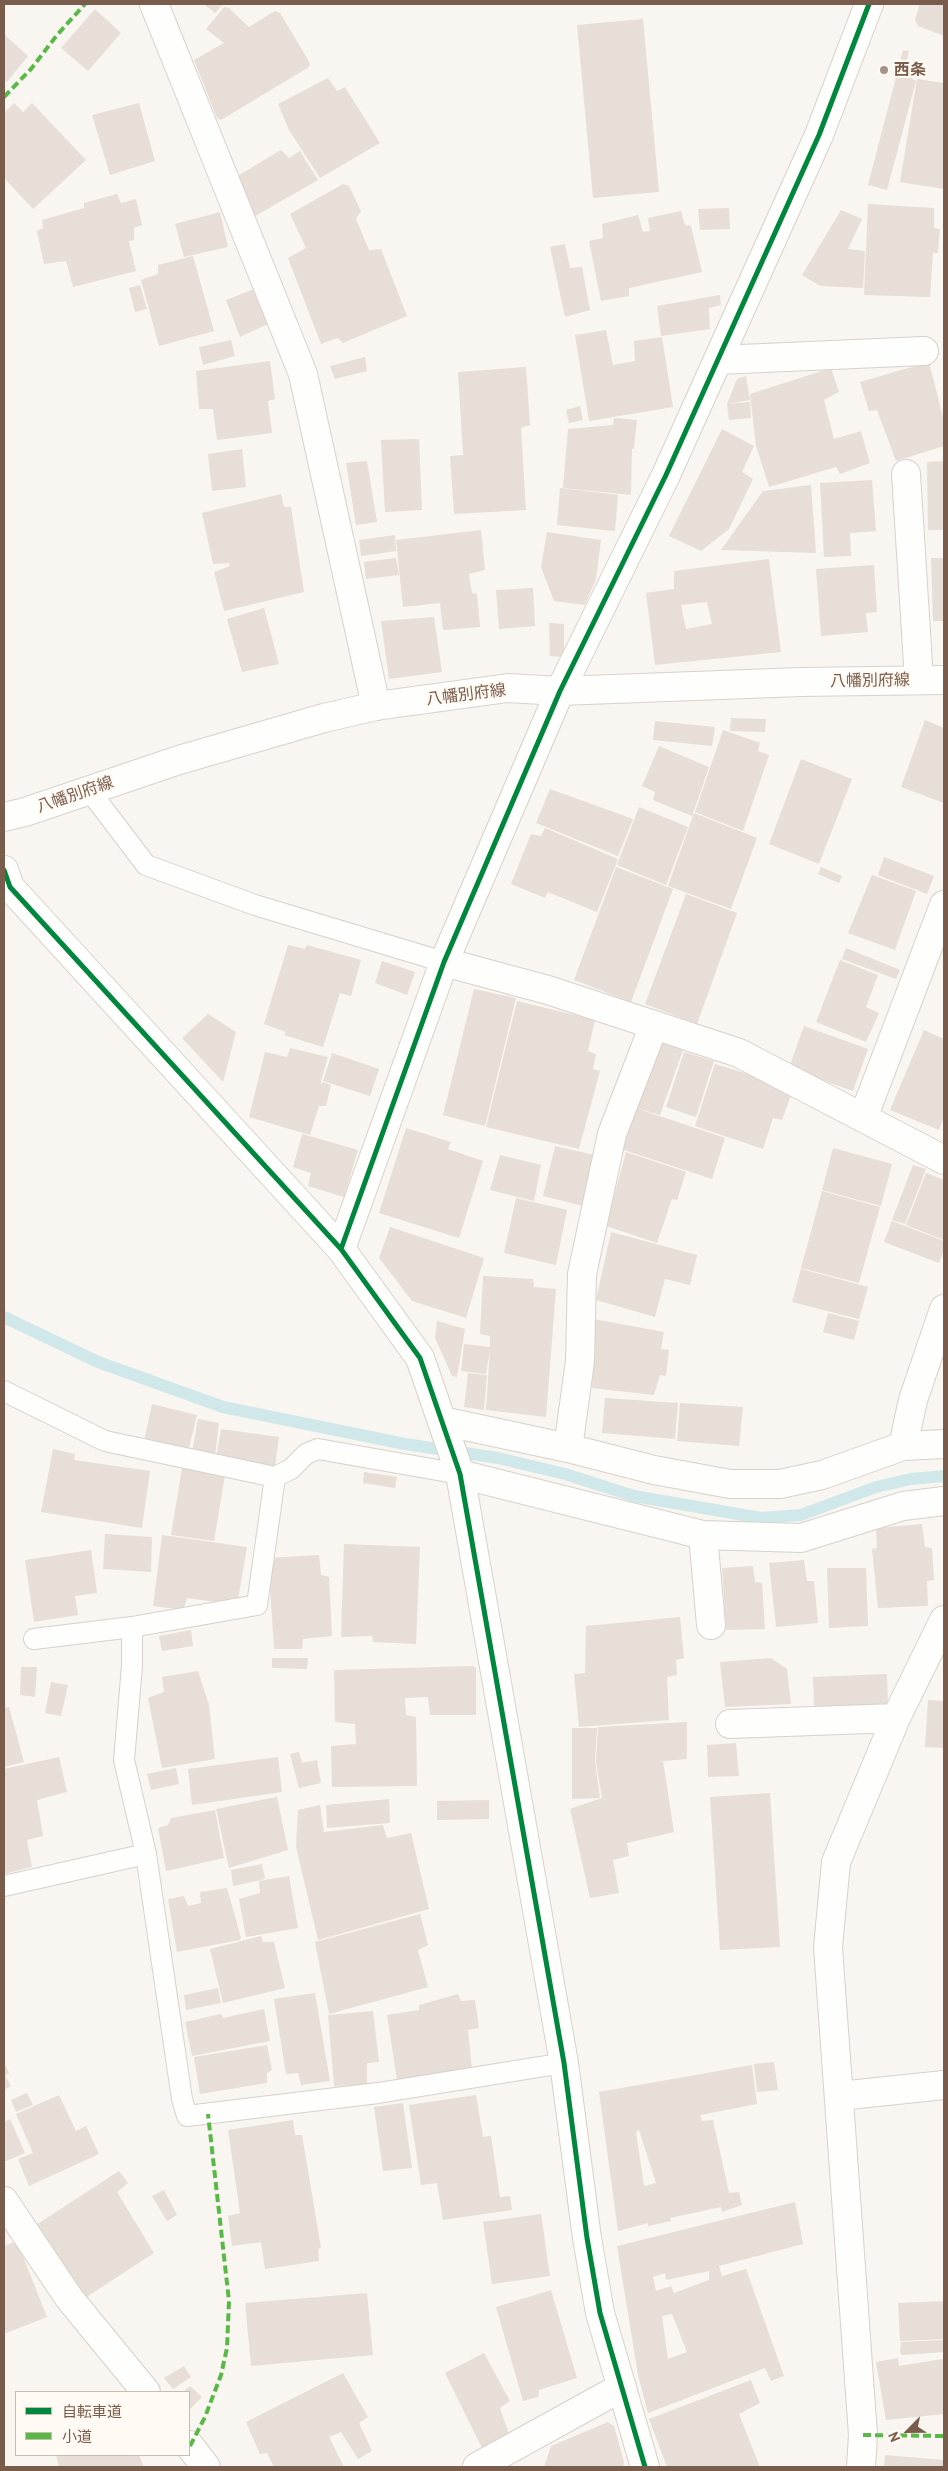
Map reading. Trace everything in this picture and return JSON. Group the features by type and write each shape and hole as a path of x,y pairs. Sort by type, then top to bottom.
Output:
{"street":[{"path":"154,4 303,374 376,706"},
{"path":"342,1250 444,962 560,691 666,475 819,135 869,4"},
{"path":"718,360 924,352"},
{"path":"906,474 932,680"},
{"name":"八幡別府線","path":"4,817 179,760 324,718 376,706 508,688 560,691 801,682 932,680"},
{"path":"4,870 10,887 342,1250 420,1358 460,1474 564,2063 587,2238 600,2314 645,2467"},
{"path":"863,1118 944,905"},
{"path":"444,962 548,990 739,1053 944,1160"},
{"path":"568,1448 580,1361 582,1274 612,1134 654,1025"},
{"path":"903,1446 913,1400 944,1309"},
{"path":"442,1422 568,1448 654,1470 730,1484 780,1484 822,1475 903,1446 944,1444"},
{"path":"460,1474 703,1535 801,1538 903,1506 944,1501"},
{"path":"703,1535 711,1625"},
{"path":"860,2467 863,2435 828,1947 836,1862 896,1718 944,1620"},
{"path":"730,1724 896,1718"},
{"path":"839,2096 944,2085"},
{"path":"8,2214 69,2298 145,2391"},
{"path":"477,2467 531,2439 622,2387"},
{"path":"524,2467 531,2439"},
{"path":"190,2446 206,2467"}],"lane":[{"path":"89,790 146,865 255,905 444,962"},
{"path":"4,1391 105,1441 275,1477 291,1469 306,1454 318,1449 460,1474"},
{"path":"34,1639 132,1627 256,1605 275,1477"},
{"path":"132,1627 132,1666 124,1760 146,1854 182,2099 187,2116 378,2093 564,2063"},
{"path":"4,1886 146,1854"}],"building":[{"path":"204,4 223,4 215,13"},
{"path":"920,4 944,5 944,36 918,26 915,19"},
{"path":"224,7 229,8 249,27 275,11 280,13 310,63 309,67 221,120 217,118 194,60 224,43 206,29"},
{"path":"95,9 121,33 88,71 61,48"},
{"path":"643,19 659,192 593,198 577,25"},
{"path":"4,34 28,56 7,82 4,79"},
{"path":"903,50 909,51 904,73 916,81 887,190 868,185"},
{"path":"328,78 337,91 345,87 380,143 320,178 289,130 278,104"},
{"path":"917,79 944,83 944,189 900,182"},
{"path":"14,103 23,112 32,103 86,160 33,209 4,178 4,113"},
{"path":"139,103 155,161 110,175 92,115"},
{"path":"281,150 289,158 300,151 318,180 250,219 231,180"},
{"path":"343,184 349,186 361,211 356,219 369,250 381,249 407,316 343,343 338,338 321,344 288,258 306,248 290,214"},
{"path":"117,194 121,203 136,199 142,225 134,228 134,240 129,241 136,271 73,287 66,261 44,264 37,231 43,228 42,220 84,208 84,203"},
{"path":"868,204 934,208 934,228 940,229 938,253 933,253 930,297 864,295"},
{"path":"729,208 730,229 700,230 698,209"},
{"path":"841,210 862,219 848,249 865,251 863,288 820,286 802,275"},
{"path":"681,211 685,225 691,226 702,272 629,288 629,296 601,301 589,241 603,238 602,224 638,215 643,232 650,231 648,218"},
{"path":"220,212 228,247 184,257 175,224"},
{"path":"565,244 570,268 582,267 590,310 565,317 550,247"},
{"path":"193,256 214,331 159,346 141,280 158,274 158,265"},
{"path":"140,285 147,309 135,312 129,288"},
{"path":"254,289 268,324 240,337 226,300"},
{"path":"720,295 721,305 709,308 710,329 661,336 657,306"},
{"path":"606,330 613,365 635,361 634,341 662,337 673,407 589,421 575,335"},
{"path":"231,340 235,356 203,365 199,347"},
{"path":"365,357 367,371 335,379 330,366"},
{"path":"270,361 275,399 268,401 272,433 217,440 213,409 199,409 196,371"},
{"path":"929,362 944,421 944,446 896,461 877,410 869,411 860,382"},
{"path":"526,367 530,425 521,428 526,510 454,514 450,456 463,455 458,372"},
{"path":"831,368 839,392 824,400 834,439 861,431 870,463 840,474 836,467 769,487 756,446 750,394"},
{"path":"746,376 750,400 727,404 737,379"},
{"path":"750,402 751,418 729,420 727,404"},
{"path":"580,406 583,420 569,423 566,410"},
{"path":"614,418 637,420 634,448 632,449 631,495 563,488 568,429 613,425"},
{"path":"722,429 754,446 742,472 753,479 729,529 701,551 669,536"},
{"path":"419,439 422,510 385,512 381,440"},
{"path":"242,449 246,487 212,491 208,454"},
{"path":"367,461 377,522 356,525 346,463"},
{"path":"944,461 944,530 928,530 927,462"},
{"path":"872,480 876,531 850,533 851,556 824,557 820,483"},
{"path":"811,485 816,553 721,550 763,491"},
{"path":"560,488 618,495 615,531 557,525"},
{"path":"281,494 284,507 291,507 304,592 224,611 214,572 230,566 229,563 213,564 202,513"},
{"path":"481,530 485,570 469,574 472,593 477,594 480,627 443,630 440,603 403,607 396,540"},
{"path":"547,532 601,540 596,579 585,605 554,601 541,567"},
{"path":"395,535 396,551 361,556 359,540"},
{"path":"396,558 399,575 366,579 364,562"},
{"path":"931,558 944,558 944,621 933,621"},
{"path":"769,559 781,652 655,665 646,593 674,589 674,571","holes":["707,602 712,624 686,629 681,605"]},
{"path":"874,565 877,612 866,613 868,632 821,636 816,569"},
{"path":"533,588 535,626 499,629 496,590"},
{"path":"264,608 279,664 242,672 227,619"},
{"path":"434,617 442,672 389,679 381,621"},
{"path":"549,623 564,624 564,657 550,656"},
{"path":"731,718 766,719 765,732 730,731"},
{"path":"925,720 944,728 944,803 901,787"},
{"path":"655,721 715,727 712,746 653,740"},
{"path":"723,730 760,743 758,751 769,755 743,831 695,812"},
{"path":"659,746 709,767 692,816 653,800 655,792 642,786"},
{"path":"801,759 852,779 819,864 769,844"},
{"path":"550,789 633,819 618,856 536,823"},
{"path":"639,807 688,827 666,885 617,865"},
{"path":"694,813 757,838 731,909 668,886"},
{"path":"545,828 618,859 597,912 548,892 545,898 511,884 531,834 541,836"},
{"path":"884,857 934,876 927,894 878,875"},
{"path":"616,867 673,889 631,1002 574,980"},
{"path":"821,867 842,876 839,883 818,874"},
{"path":"872,875 916,891 895,950 848,933"},
{"path":"686,894 737,913 697,1024 645,1004"},
{"path":"288,945 305,949 307,945 361,960 351,996 340,993 323,1047 284,1035 286,1032 264,1024"},
{"path":"846,948 900,970 896,979 842,959"},
{"path":"840,960 878,975 866,1007 879,1013 866,1042 816,1022"},
{"path":"382,961 415,972 407,995 375,983"},
{"path":"474,989 516,998 485,1126 443,1115"},
{"path":"517,1001 595,1020 588,1051 596,1054 593,1069 600,1071 579,1149 486,1127"},
{"path":"208,1014 236,1032 223,1082 182,1038"},
{"path":"804,1026 868,1049 853,1091 789,1068"},
{"path":"924,1030 944,1039 944,1116 939,1130 890,1110"},
{"path":"658,1042 683,1050 660,1115 634,1107"},
{"path":"290,1048 328,1057 321,1084 323,1082 331,1085 326,1106 319,1106 310,1135 249,1117 265,1052 287,1057"},
{"path":"684,1052 714,1061 696,1117 666,1107"},
{"path":"332,1053 379,1069 370,1096 323,1081"},
{"path":"715,1064 774,1082 791,1095 782,1120 773,1118 763,1149 695,1126"},
{"path":"636,1108 725,1138 712,1179 621,1149"},
{"path":"406,1128 451,1142 448,1149 483,1161 459,1238 379,1213"},
{"path":"302,1134 358,1150 344,1197 308,1186 311,1173 293,1167"},
{"path":"555,1146 599,1156 587,1207 543,1196"},
{"path":"833,1148 892,1164 881,1206 822,1190"},
{"path":"626,1152 686,1172 677,1200 672,1199 657,1243 606,1226"},
{"path":"500,1155 541,1165 534,1201 490,1190"},
{"path":"913,1165 926,1169 905,1224 892,1220"},
{"path":"926,1173 944,1180 944,1240 906,1225"},
{"path":"822,1191 880,1207 859,1283 801,1268"},
{"path":"516,1198 567,1210 556,1265 504,1253"},
{"path":"892,1221 944,1241 944,1249 939,1263 884,1242"},
{"path":"390,1227 484,1258 466,1318 412,1301 379,1258"},
{"path":"611,1232 697,1255 690,1285 665,1279 655,1317 596,1300"},
{"path":"801,1269 868,1287 859,1319 792,1302"},
{"path":"483,1276 533,1279 534,1287 556,1289 546,1417 486,1410 490,1350 486,1374 461,1371 464,1344 490,1347 490,1336 480,1334"},
{"path":"828,1313 859,1321 854,1340 823,1332"},
{"path":"594,1319 664,1332 661,1349 669,1350 666,1376 660,1375 654,1395 592,1388"},
{"path":"437,1321 465,1329 457,1377 452,1376 435,1338"},
{"path":"468,1373 487,1375 484,1410 464,1407"},
{"path":"605,1398 678,1403 675,1439 602,1433"},
{"path":"680,1403 743,1407 739,1446 677,1441"},
{"path":"152,1404 197,1415 188,1452 144,1441"},
{"path":"198,1419 219,1423 215,1456 192,1452"},
{"path":"221,1429 279,1437 275,1466 216,1457"},
{"path":"53,1449 75,1454 74,1460 150,1471 142,1528 41,1512"},
{"path":"182,1468 225,1475 214,1541 171,1535"},
{"path":"364,1472 397,1477 395,1488 363,1483"},
{"path":"922,1524 925,1547 932,1548 934,1580 927,1581 928,1606 878,1608 872,1549 877,1548 876,1528"},
{"path":"105,1534 152,1537 151,1572 103,1569"},
{"path":"162,1535 247,1547 237,1605 187,1598 183,1610 153,1606"},
{"path":"344,1544 420,1547 416,1644 373,1642 372,1636 341,1637"},
{"path":"91,1550 97,1593 75,1596 78,1615 34,1622 25,1560"},
{"path":"319,1555 321,1575 329,1577 332,1636 303,1639 302,1649 274,1649 268,1558"},
{"path":"804,1560 807,1581 814,1581 818,1623 776,1627 769,1563"},
{"path":"753,1566 755,1582 762,1583 765,1629 726,1630 722,1568"},
{"path":"827,1568 866,1568 868,1626 829,1628"},
{"path":"680,1617 684,1658 676,1660 677,1675 667,1677 669,1720 579,1727 574,1674 585,1673 586,1626"},
{"path":"191,1630 193,1646 162,1651 159,1636"},
{"path":"272,1658 308,1658 307,1669 272,1668"},
{"path":"771,1658 787,1669 791,1704 725,1707 720,1662"},
{"path":"473,1666 476,1668 476,1715 430,1715 428,1697 405,1698 406,1715 416,1717 417,1786 332,1787 331,1746 356,1744 355,1724 335,1722 334,1670"},
{"path":"21,1667 37,1667 35,1697 20,1695"},
{"path":"198,1671 209,1705 215,1759 162,1768 148,1698 164,1692 162,1677"},
{"path":"887,1674 888,1706 814,1708 813,1677"},
{"path":"51,1682 68,1685 61,1716 45,1713"},
{"path":"928,1700 944,1701 944,1748 925,1747"},
{"path":"9,1707 24,1762 4,1767 4,1708"},
{"path":"687,1722 687,1759 663,1761 674,1832 627,1843 629,1856 613,1860 619,1893 590,1898 570,1809 602,1798 596,1762 598,1727"},
{"path":"572,1728 597,1728 595,1761 600,1798 572,1799"},
{"path":"736,1743 739,1776 708,1777 707,1745"},
{"path":"299,1752 302,1763 317,1760 321,1783 299,1788 290,1754"},
{"path":"59,1757 67,1792 37,1800 43,1836 27,1840 32,1867 4,1874 4,1769"},
{"path":"278,1757 282,1792 192,1805 188,1769"},
{"path":"176,1768 179,1784 151,1790 147,1774"},
{"path":"770,1793 780,1947 720,1950 710,1797"},
{"path":"277,1797 288,1850 229,1868 216,1809"},
{"path":"389,1799 390,1823 327,1828 326,1805"},
{"path":"489,1800 489,1819 437,1820 437,1801"},
{"path":"320,1805 324,1832 383,1825 387,1838 411,1833 429,1909 318,1940 296,1847 298,1810"},
{"path":"215,1810 224,1858 166,1871 158,1828 168,1825 171,1818"},
{"path":"262,1864 265,1879 233,1886 231,1870"},
{"path":"289,1876 298,1928 246,1937 239,1899 260,1893 259,1881"},
{"path":"227,1888 240,1940 177,1952 168,1899 184,1896 188,1906 201,1903 200,1892"},
{"path":"420,1914 428,1945 418,1950 428,1987 329,2014 315,1942"},
{"path":"261,1936 263,1942 274,1942 285,1988 223,2003 210,1949"},
{"path":"218,1988 221,2003 186,2010 184,1995"},
{"path":"315,1993 330,2081 301,2085 298,2073 286,2074 274,1999"},
{"path":"458,1994 461,2001 475,2000 479,2028 468,2030 472,2069 397,2080 387,2015 419,2010 419,2005"},
{"path":"264,2009 270,2041 192,2056 185,2022 221,2014 223,2018"},
{"path":"373,2011 379,2062 367,2063 367,2085 334,2086 328,2015"},
{"path":"267,2045 272,2070 267,2073 267,2083 200,2094 194,2057"},
{"path":"4,2062 9,2073 5,2075 11,2086 4,2090"},
{"path":"774,2062 778,2090 757,2092 754,2064"},
{"path":"752,2065 757,2104 700,2115 702,2121 713,2120 729,2193 739,2192 742,2205 722,2212 721,2207 670,2218 671,2221 648,2226 648,2223 618,2231 599,2092","holes":["639,2130 656,2183 644,2186 636,2132"]},
{"path":"27,2093 33,2105 16,2112 11,2100"},
{"path":"59,2095 76,2131 86,2126 99,2154 29,2186 18,2159 33,2153 16,2114"},
{"path":"476,2095 483,2137 491,2136 500,2197 510,2196 512,2210 443,2220 437,2183 421,2185 409,2105"},
{"path":"403,2103 412,2168 383,2171 374,2107"},
{"path":"10,2119 25,2153 4,2162 4,2122"},
{"path":"293,2120 295,2135 302,2135 321,2248 318,2249 319,2261 265,2269 261,2242 232,2246 228,2216 240,2213 228,2130"},
{"path":"119,2171 128,2183 117,2192 154,2253 85,2298 36,2225"},
{"path":"164,2190 177,2215 167,2221 152,2196"},
{"path":"795,2202 803,2244 719,2266 722,2276 746,2269 784,2376 771,2381 765,2368 648,2413 638,2375 617,2246","holes":["709,2271 709,2280 674,2293 671,2286 656,2291 653,2277 665,2273 666,2280","672,2314 687,2352 668,2359 662,2316"]},
{"path":"541,2214 550,2276 492,2284 483,2222"},
{"path":"17,2241 47,2317 6,2333 4,2328 4,2246"},
{"path":"551,2290 577,2378 539,2390 538,2397 523,2401 496,2307"},
{"path":"367,2293 373,2355 251,2366 245,2303"},
{"path":"944,2301 944,2339 900,2341 898,2303"},
{"path":"944,2340 944,2352 902,2355 900,2352 901,2342"},
{"path":"484,2353 510,2401 500,2408 510,2437 484,2452 445,2373"},
{"path":"898,2358 899,2366 943,2359 944,2414 886,2420 876,2362"},
{"path":"184,2366 191,2377 173,2389 164,2378"},
{"path":"343,2373 368,2417 359,2423 372,2451 358,2459 341,2432 329,2437 344,2467 274,2467 267,2453 260,2454 246,2422"},
{"path":"751,2380 760,2403 739,2414 760,2467 667,2467 649,2419"},
{"path":"190,2386 202,2397 190,2409 190,2391 184,2391"},
{"path":"608,2422 614,2426 624,2462 623,2467 544,2467 551,2446"},
{"path":"885,2455 944,2460 944,2467 884,2467"},
{"path":"56,2456 139,2456 144,2467 59,2467"}],"waterway":[{"path":"4,1317 98,1362 223,1407 405,1444 498,1458 565,1474 634,1496 761,1518 801,1515 876,1487 911,1479 944,1476"}],"marked path":[{"path":"4,97 31,69 57,35 85,4"},
{"path":"190,2446 205,2417 221,2375 227,2348 229,2301 208,2114"},
{"path":"863,2435 944,2436"}],"cycle path":[{"path":"341,1249 444,962 560,691 666,475 819,135 869,4"},
{"path":"4,870 10,887 341,1249 420,1358 460,1474 564,2063 587,2238 600,2313 645,2467"}],"place":[{"name":"西条","path":"884,70"}]}
